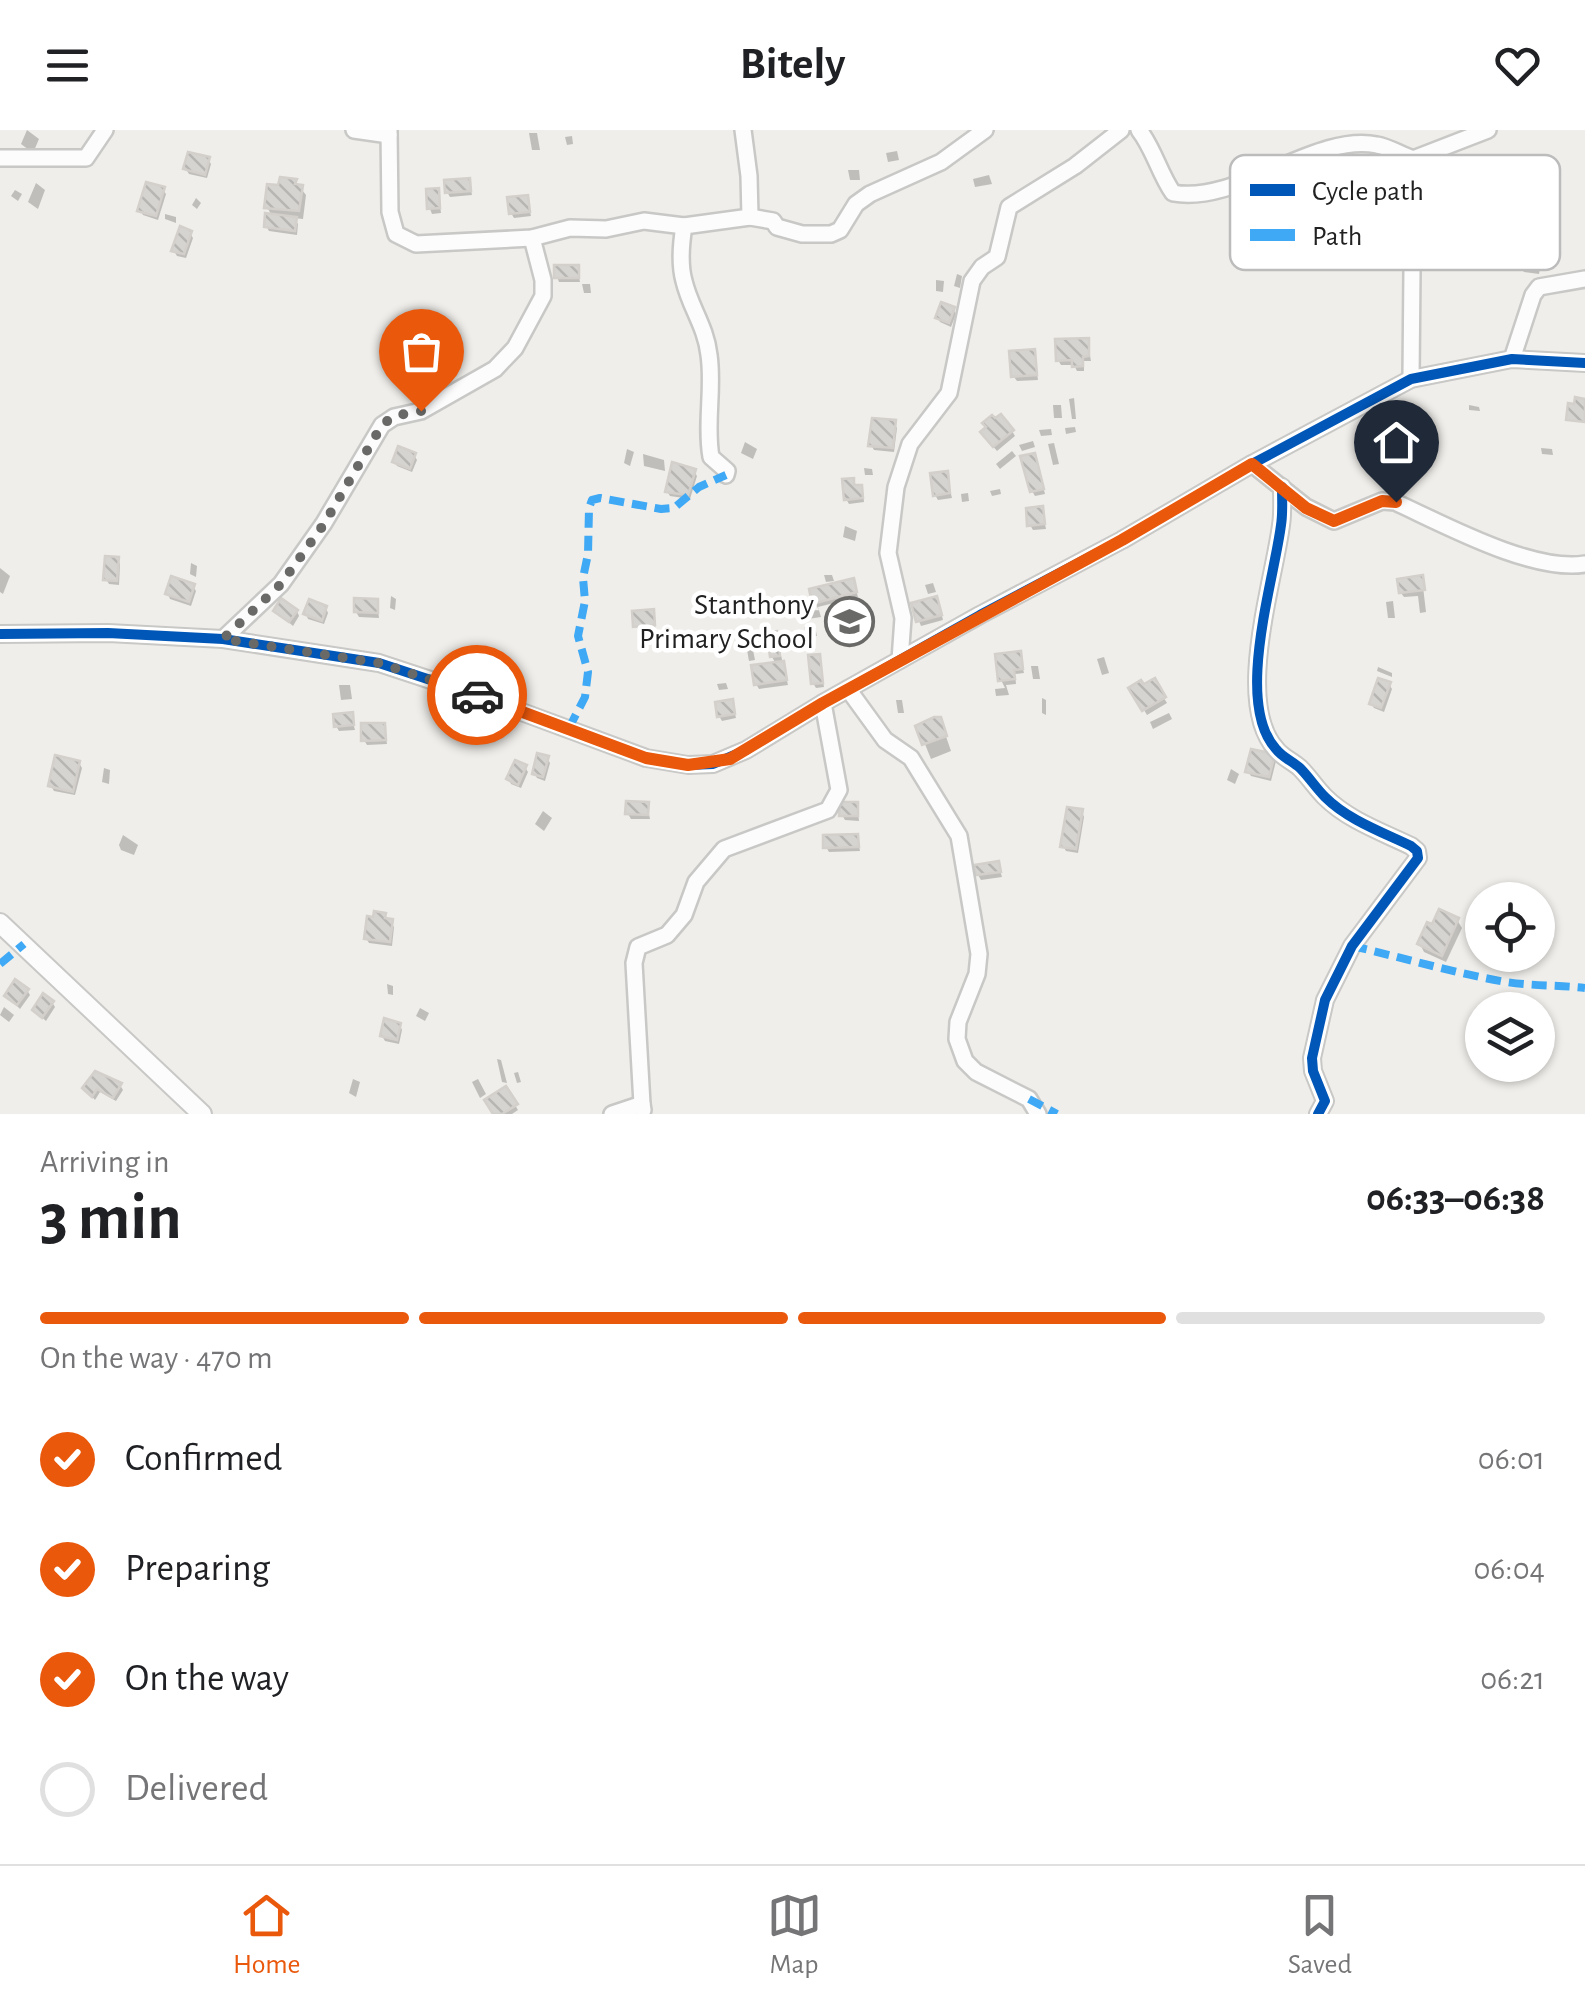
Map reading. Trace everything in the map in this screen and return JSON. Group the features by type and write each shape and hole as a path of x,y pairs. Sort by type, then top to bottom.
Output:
{"street":[{"path":"0,158 86,158 105,130"},
{"path":"354,130 389,132 390,212 396,234 416,244 532,238 570,228 606,229 644,221 684,226 750,217 773,221 777,227 795,233 832,234 840,230 856,204 870,194 941,162 985,130"},
{"path":"743,130 750,217"},
{"path":"1093,130 1106,144"},
{"path":"900,660 902,618 888,553 896,488 910,444 949,393 972,281 982,267 997,257 1009,207 1106,144 1121,130"},
{"path":"1139,130 1173,193 1187,196 1230,187"},
{"path":"1423,155 1488,130"},
{"path":"1311,155 1358,144 1378,145 1403,155"},
{"path":"684,226 684,283 706,332 710,361 709,446 711,456 727,470 726,475"},
{"path":"223,639 281,584 324,524 382,425 394,416 421,411 495,369 515,348 543,296 532,238"},
{"path":"1411,379 1412,270"},
{"path":"1512,359 1539,287 1585,279"},
{"path":"0,634 223,639 379,663 476,694 646,758 688,765 730,759 848,689 1411,379 1512,359 1585,364"},
{"path":"1252,464 1306,508 1334,521 1382,501 1396,502 1495,549 1560,564 1585,564"},
{"path":"1282,487 1282,522 1267,590 1257,678 1257,703 1263,724 1274,748 1326,798 1344,813 1411,846 1418,858 1352,946 1325,1000 1312,1058 1325,1101 1318,1114"},
{"path":"848,689 885,740 911,758 960,836 980,954 978,974 958,1022 957,1039 965,1061 976,1072 1029,1099 1038,1114"},
{"path":"612,1114 643,1109 634,963 638,947 666,935 684,915 696,882 724,849 828,810 839,790 823,703"},
{"path":"0,923 202,1114"}],"building":[{"path":"188,152 210,157 205,175 183,169"},
{"path":"280,177 297,179 295,184 303,185 299,211 264,208 267,184 278,185"},
{"path":"470,178 471,191 445,193 444,180"},
{"path":"146,182 165,187 156,216 137,211"},
{"path":"439,188 440,208 427,209 426,189"},
{"path":"528,195 530,212 509,214 507,197"},
{"path":"265,213 297,217 295,231 264,227"},
{"path":"180,226 192,231 184,254 171,251"},
{"path":"554,265 579,265 579,278 554,278"},
{"path":"941,302 955,307 949,323 935,318"},
{"path":"1089,338 1089,356 1083,357 1083,366 1072,367 1072,360 1056,361 1055,339"},
{"path":"1035,349 1037,375 1011,377 1009,351"},
{"path":"1575,397 1585,399 1585,422 1566,420 1568,403 1574,404"},
{"path":"1001,414 1014,430 993,447 980,432 986,427 982,423"},
{"path":"872,418 896,420 893,448 868,446"},
{"path":"398,446 416,453 410,469 392,462"},
{"path":"1035,453 1044,489 1030,492 1020,456"},
{"path":"672,462 696,469 688,495 665,492"},
{"path":"948,471 950,493 933,496 930,473"},
{"path":"854,478 854,485 862,485 863,498 844,500 842,479"},
{"path":"1043,506 1045,524 1027,526 1026,508"},
{"path":"105,556 119,557 117,581 103,580"},
{"path":"1423,575 1425,590 1399,593 1397,579"},
{"path":"171,576 195,584 189,602 165,594"},
{"path":"854,578 857,592 812,604 809,589"},
{"path":"937,596 942,615 916,622 911,603"},
{"path":"281,598 298,610 289,622 273,611"},
{"path":"354,598 378,599 378,613 354,612"},
{"path":"309,599 327,606 322,621 303,614"},
{"path":"654,609 655,625 633,627 632,611"},
{"path":"777,631 780,656 770,657 767,632"},
{"path":"1021,651 1023,669 1014,670 1015,679 998,681 995,654"},
{"path":"820,654 823,683 811,684 808,655"},
{"path":"784,661 787,680 754,685 751,665"},
{"path":"1155,678 1166,697 1142,711 1128,688"},
{"path":"1378,678 1391,682 1381,708 1369,704"},
{"path":"733,699 735,714 717,717 715,702"},
{"path":"353,712 354,725 334,727 333,714"},
{"path":"941,717 947,736 922,745 915,726"},
{"path":"361,723 385,723 386,740 361,741"},
{"path":"1251,749 1275,754 1269,777 1245,772"},
{"path":"537,753 549,756 543,777 532,774"},
{"path":"55,755 80,761 73,792 48,786"},
{"path":"515,760 527,765 518,785 506,779"},
{"path":"626,801 649,802 648,815 625,814"},
{"path":"840,802 858,802 858,816 839,816"},
{"path":"1067,807 1083,809 1076,849 1060,847"},
{"path":"858,834 859,847 823,848 823,835"},
{"path":"999,861 1001,872 976,875 974,865"},
{"path":"1439,909 1459,918 1442,956 1417,944 1427,922 1432,924"},
{"path":"374,911 393,919 390,942 364,939 367,916 373,917"},
{"path":"15,979 29,989 17,1005 4,996"},
{"path":"43,993 54,1001 42,1018 32,1010"},
{"path":"384,1018 401,1023 397,1040 380,1036"},
{"path":"95,1071 122,1083 113,1098 97,1089 92,1097 82,1088"},
{"path":"506,1086 518,1104 502,1114 493,1114 484,1100"}],"marked path":[{"path":"569,728 585,697 588,672 578,636 585,601 583,578 592,500 674,508 699,487 726,475"},
{"path":"0,964 24,944"},
{"path":"1352,946 1506,982 1585,988"},
{"path":"1029,1099 1057,1114"}],"cycle path":[{"path":"0,634 108,633 223,639 379,663 646,758 688,765 713,764 746,750 980,615 1411,379 1512,359 1585,363"},
{"path":"1282,487 1282,520 1257,673 1264,728 1278,752 1300,768 1334,805 1411,846 1418,858 1352,946 1325,1000 1312,1058 1325,1101 1318,1114"}],"way so far":[{"path":"421,411 394,416 382,425 324,524 281,584 223,639 379,663 477,695"}],"place":[{"name":"Stanthony Primary School","path":"849,621"}],"route":[{"path":"477,695 646,758 688,765 713,764 730,759 1252,464 1306,508 1334,521 1382,501 1396,502"}]}
